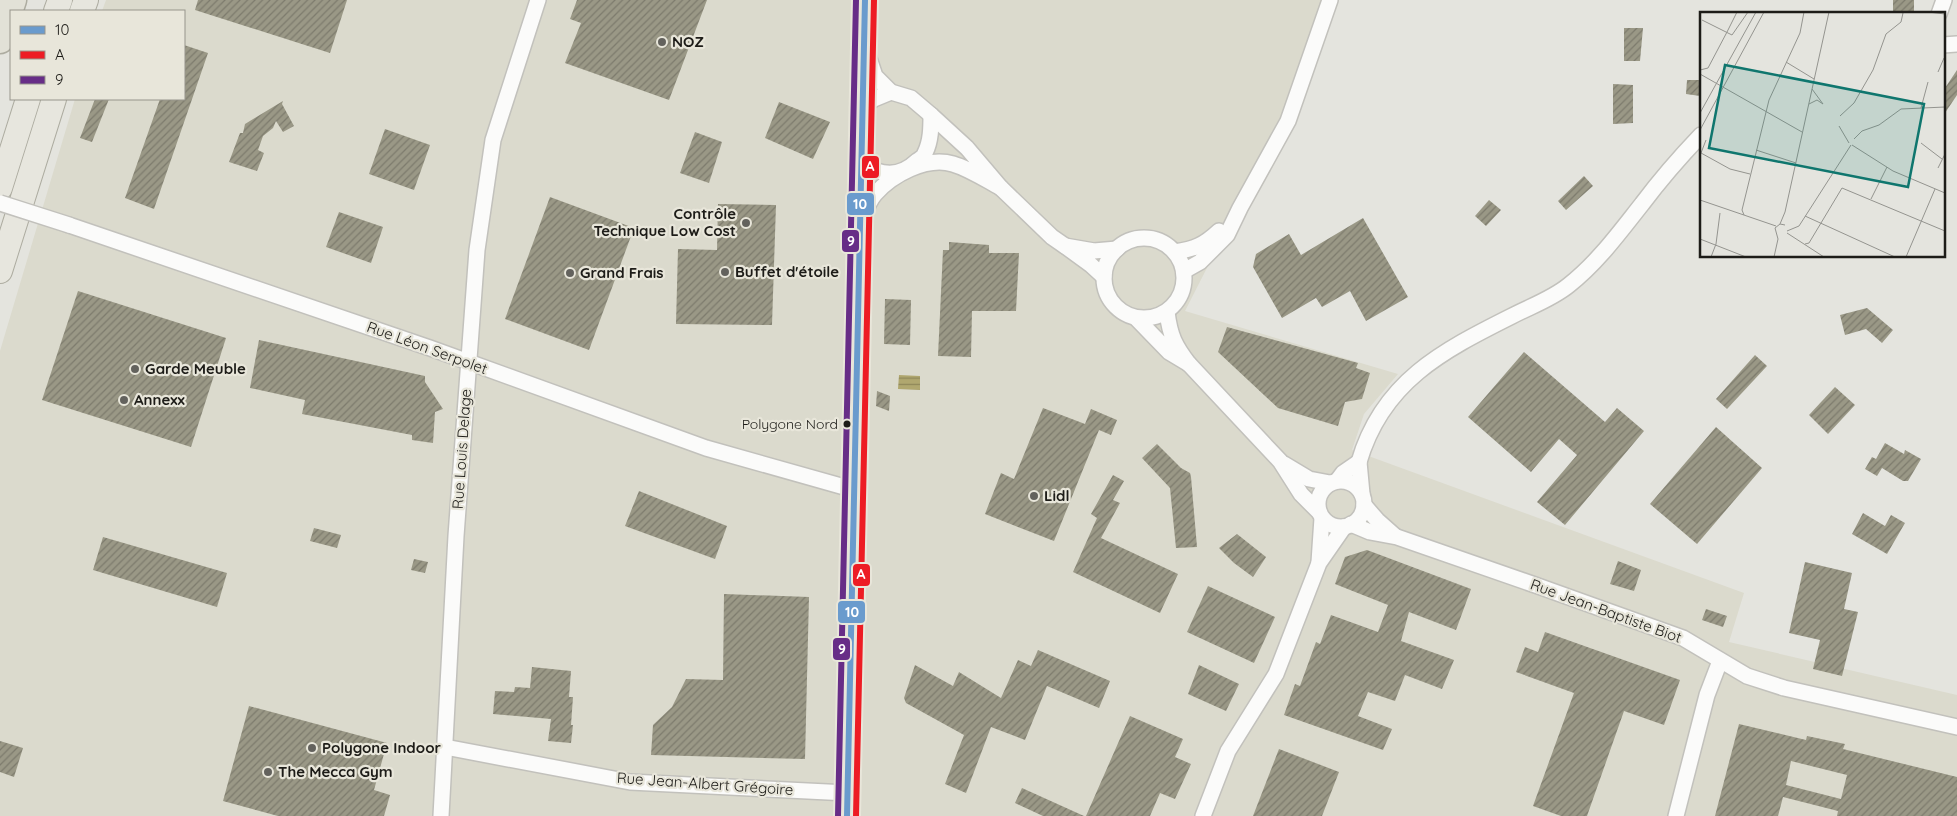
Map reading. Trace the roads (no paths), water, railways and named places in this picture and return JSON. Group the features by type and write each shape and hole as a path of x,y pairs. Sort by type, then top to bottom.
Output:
{"highway":[{"path":"0,40 13,0"},
{"path":"0,188 28,100"},
{"path":"0,271 54,100"}],"main road":[{"path":"847,816 862,218 861,163 865,0"}],"street":[{"name":"Rue Louis Delage","path":"441,816 455,546 477,250 493,140 538,0"},
{"path":"1184,271 1200,262 1227,235 1288,121 1330,0"},
{"path":"1940,12 1944,0"},
{"path":"863,42 876,76 891,92 911,98 931,115 967,148 1001,188 1052,237 1104,276"},
{"path":"1944,44 1957,44"},
{"path":"862,107 874,99 891,92"},
{"path":"862,218 873,196 888,181 908,170 925,154 931,133 931,115"},
{"path":"1203,816 1228,751 1276,674 1319,564 1347,526 1360,517 1363,500 1359,462 1374,423 1390,399 1417,372 1454,346 1549,298 1568,286 1596,261 1700,135"},
{"path":"861,163 874,171 889,174 931,162 953,164 1001,188"},
{"name":"Rue Léon Serpolet","path":"0,203 421,345 469,364 706,448 855,490"},
{"path":"1175,252 1194,249 1209,240 1240,208"},
{"path":"1136,318 1152,318 1167,312 1178,301 1184,286 1184,271 1175,252 1167,245 1152,239 1136,238 1122,244 1111,256 1104,270 1104,286 1110,301 1122,312 1136,318 1170,352 1190,364"},
{"path":"1065,246 1094,251 1117,250"},
{"path":"1167,312 1169,330 1176,347 1190,364 1280,461 1301,494 1321,515 1334,526 1347,526"},
{"path":"1280,461 1309,479 1352,484 1363,500"},
{"path":"1319,564 1321,515 1318,499 1320,492 1359,462"},
{"name":"Rue Jean-Baptiste Biot","path":"1363,500 1377,520 1397,537"},
{"name":"Rue Jean-Baptiste Biot","path":"1347,526 1397,537 1683,638 1747,676 1784,688 1957,727"},
{"path":"1676,816 1707,695 1720,661"},
{"name":"Rue Jean-Albert Grégoire","path":"445,747 630,782 848,793"}],"place":[{"name":"NOZ","path":"662,42"},
{"name":"Contrôle Technique Low Cost","path":"746,223"},
{"name":"Buffet d'étoile","path":"725,272"},
{"name":"Grand Frais","path":"570,273"},
{"name":"Garde Meuble","path":"135,369"},
{"name":"Annexx","path":"124,400"},
{"name":"Polygone Nord","path":"847,424"},
{"name":"Lidl","path":"1034,496"},
{"name":"Polygone Indoor","path":"312,748"},
{"name":"The Mecca Gym","path":"268,772"}]}
